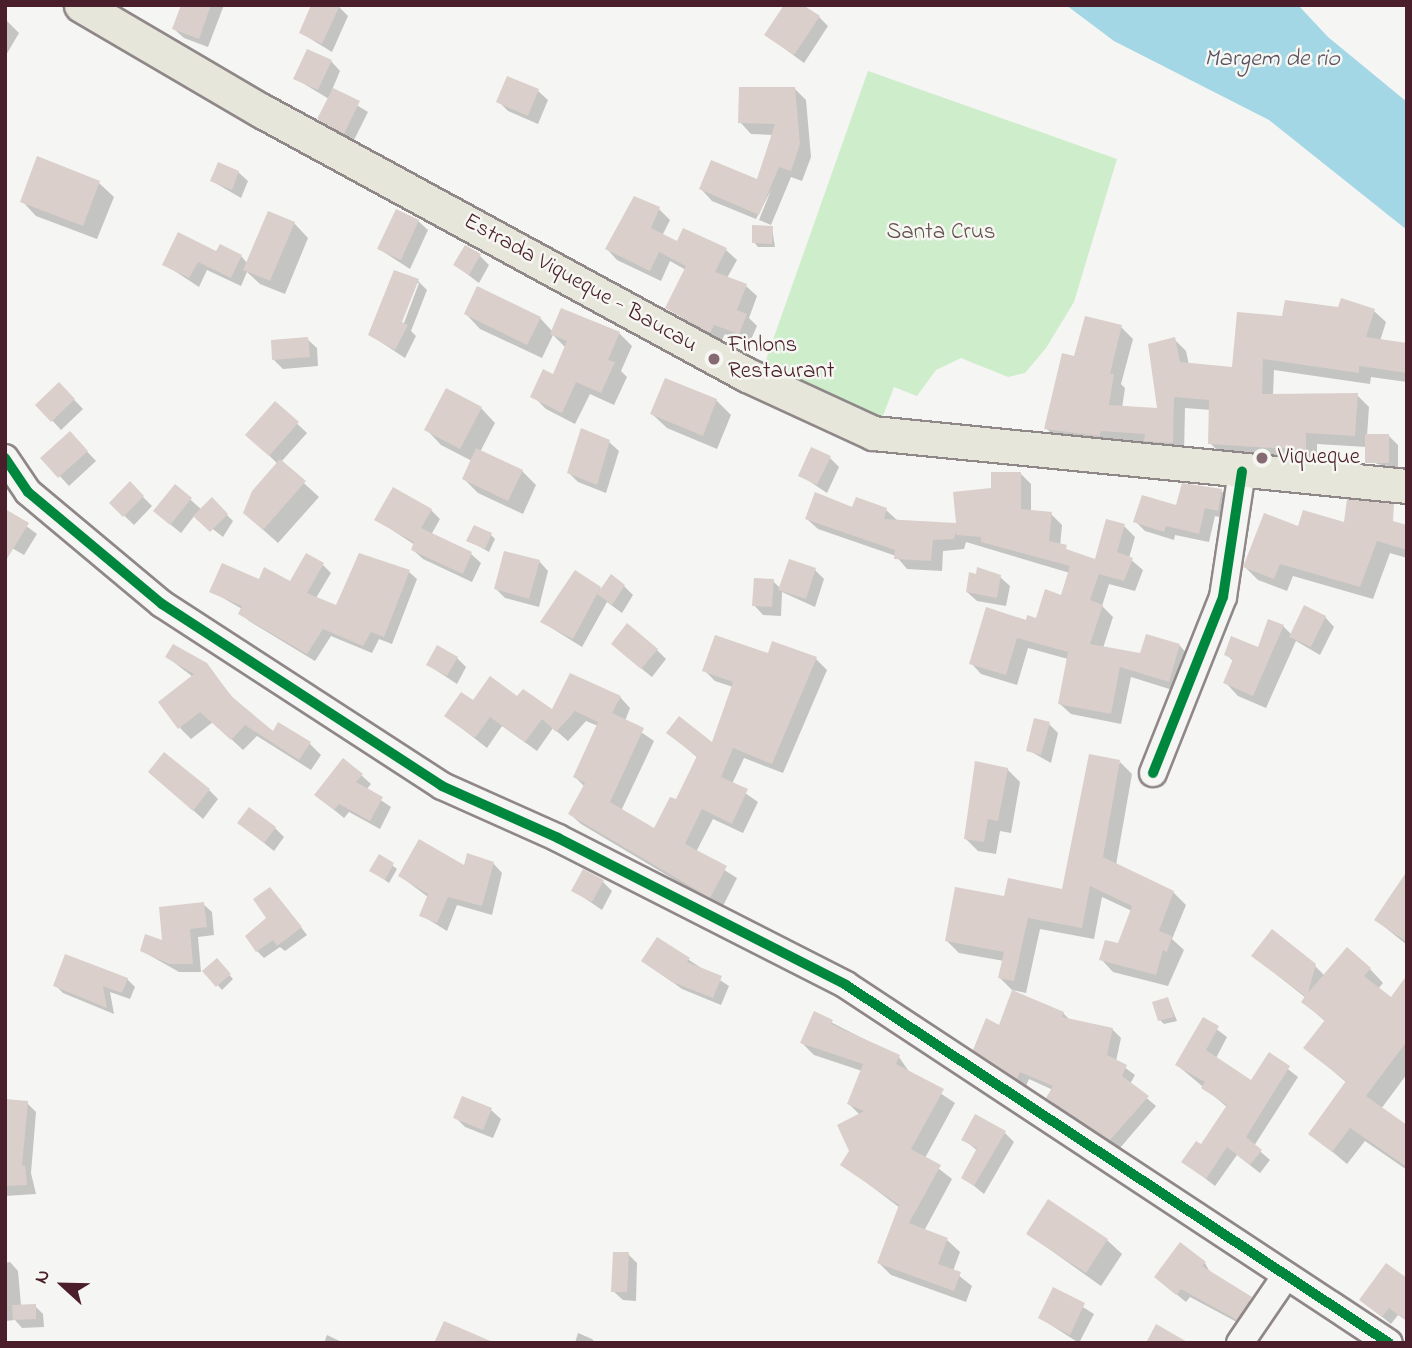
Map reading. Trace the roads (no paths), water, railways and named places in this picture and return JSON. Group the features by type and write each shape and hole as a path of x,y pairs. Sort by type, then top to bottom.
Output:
{"main road":[{"name":"Estrada Viqueque - Baucau","path":"81,5 262,111 747,375 873,433 1407,486"}],"street":[{"path":"5,458 27,492 162,604 442,786 558,838 846,985 1388,1343"},
{"path":"1153,773 1223,597 1242,471"},
{"path":"1240,1343 1285,1277"}],"water":[{"name":"Margem de rio","path":"1066,5 1298,5 1328,37 1407,102 1407,230 1269,120 1114,41"}],"place":[{"name":"Finlons Restaurant","path":"714,359"},
{"name":"Viqueque","path":"1262,458"}],"park label":[{"name":"Santa Crus","path":"941,233"}]}
